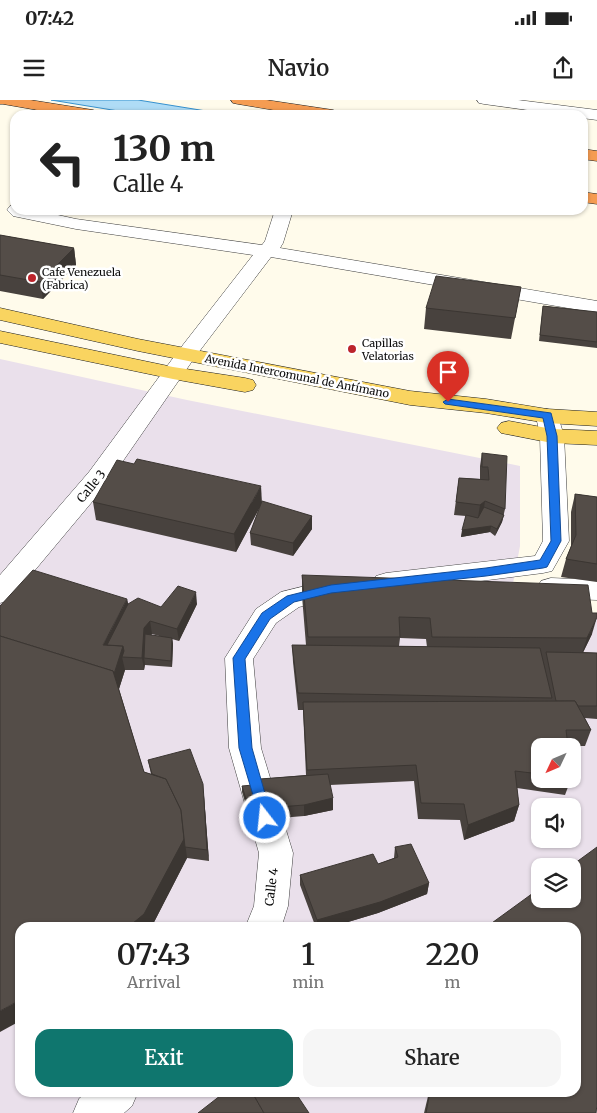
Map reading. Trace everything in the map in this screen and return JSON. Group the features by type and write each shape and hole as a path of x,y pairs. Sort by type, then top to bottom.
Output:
{"highway":[{"path":"2,100 62,110"},
{"path":"238,100 301,110"}],"main road":[{"name":"Avenida Intercomunal de Antímano","path":"0,314 179,363"},
{"name":"Avenida Intercomunal de Antímano","path":"0,337 410,398 550,426 597,438"},
{"name":"Avenida Intercomunal de Antímano","path":"550,426 597,419"}],"street":[{"path":"484,100 559,110"},
{"path":"558,100 597,105"},
{"path":"33,215 76,224 266,251 597,307"},
{"name":"Calle 3","path":"0,593 98,478 179,363 274,243 282,215"},
{"name":"Calle 4","path":"264,922 271,906 276,853 245,748 239,658 266,616 291,599 331,589 543,564 556,541 550,426"},
{"path":"486,572 543,588 597,590"},
{"path":"93,1113 112,1097"}],"shaded area":[{"path":"0,359 187,400 520,466 520,546 508,610 597,616 597,1113 0,1113"}],"water":[{"path":"51,100 138,100 200,110 112,110"}],"building":[{"path":"0,235 74,248 40,282 0,275"},
{"path":"436,276 521,287 515,318 426,308"},
{"path":"543,306 597,312 597,342 540,335"},
{"path":"482,453 507,456 505,509 485,501 480,505 456,502 459,478 489,480 488,467 482,467"},
{"path":"137,459 261,486 234,534 93,502 117,460 134,464"},
{"path":"575,494 597,497 597,564 566,559 576,535"},
{"path":"262,501 312,516 293,543 250,533"},
{"path":"484,507 504,515 497,529 491,526 462,530 466,515 478,518"},
{"path":"33,570 127,599 103,645 123,646 114,674 113,671 0,636 0,606"},
{"path":"302,575 588,585 592,613 597,613 597,617 587,638 432,637 430,618 399,617 400,637 308,637"},
{"path":"178,586 196,592 177,629 150,621 144,628 142,658 122,657 123,646 107,645 128,604 138,598 161,607"},
{"path":"145,634 172,638 171,661 144,658"},
{"path":"0,636 113,671 144,772 166,779 181,810 184,839 144,914 134,922 15,922 15,1003 0,1011"},
{"path":"292,645 540,648 552,698 298,693"},
{"path":"546,652 597,653 597,706 578,706 575,701 556,701"},
{"path":"575,701 591,730 566,730 567,738 531,738 531,773 515,771 519,805 468,825 464,804 421,803 416,765 307,770 303,702"},
{"path":"190,749 203,784 207,850 185,847 181,810 166,779 152,774 148,760"},
{"path":"328,774 333,798 304,805 267,808 260,779"},
{"path":"253,785 262,819 253,822 242,786"},
{"path":"411,844 429,883 380,902 317,920 300,875 373,854 378,864 398,857 395,847"},
{"path":"597,847 596,1113 426,1113 429,1097 581,1097 581,922 493,922 531,895 531,908 581,908 581,859"},
{"path":"219,1097 255,1097 264,1113 198,1113"},
{"path":"255,1097 298,1097 309,1113 264,1113"}],"place":[{"name":"Cafe Venezuela (Fabrica)","path":"32,278"},
{"name":"Capillas Velatorias","path":"352,349"}],"route":[{"path":"265,818 245,748 239,658 266,616 291,599 331,589 543,564 556,541 552,436 548,416 448,402"}]}
